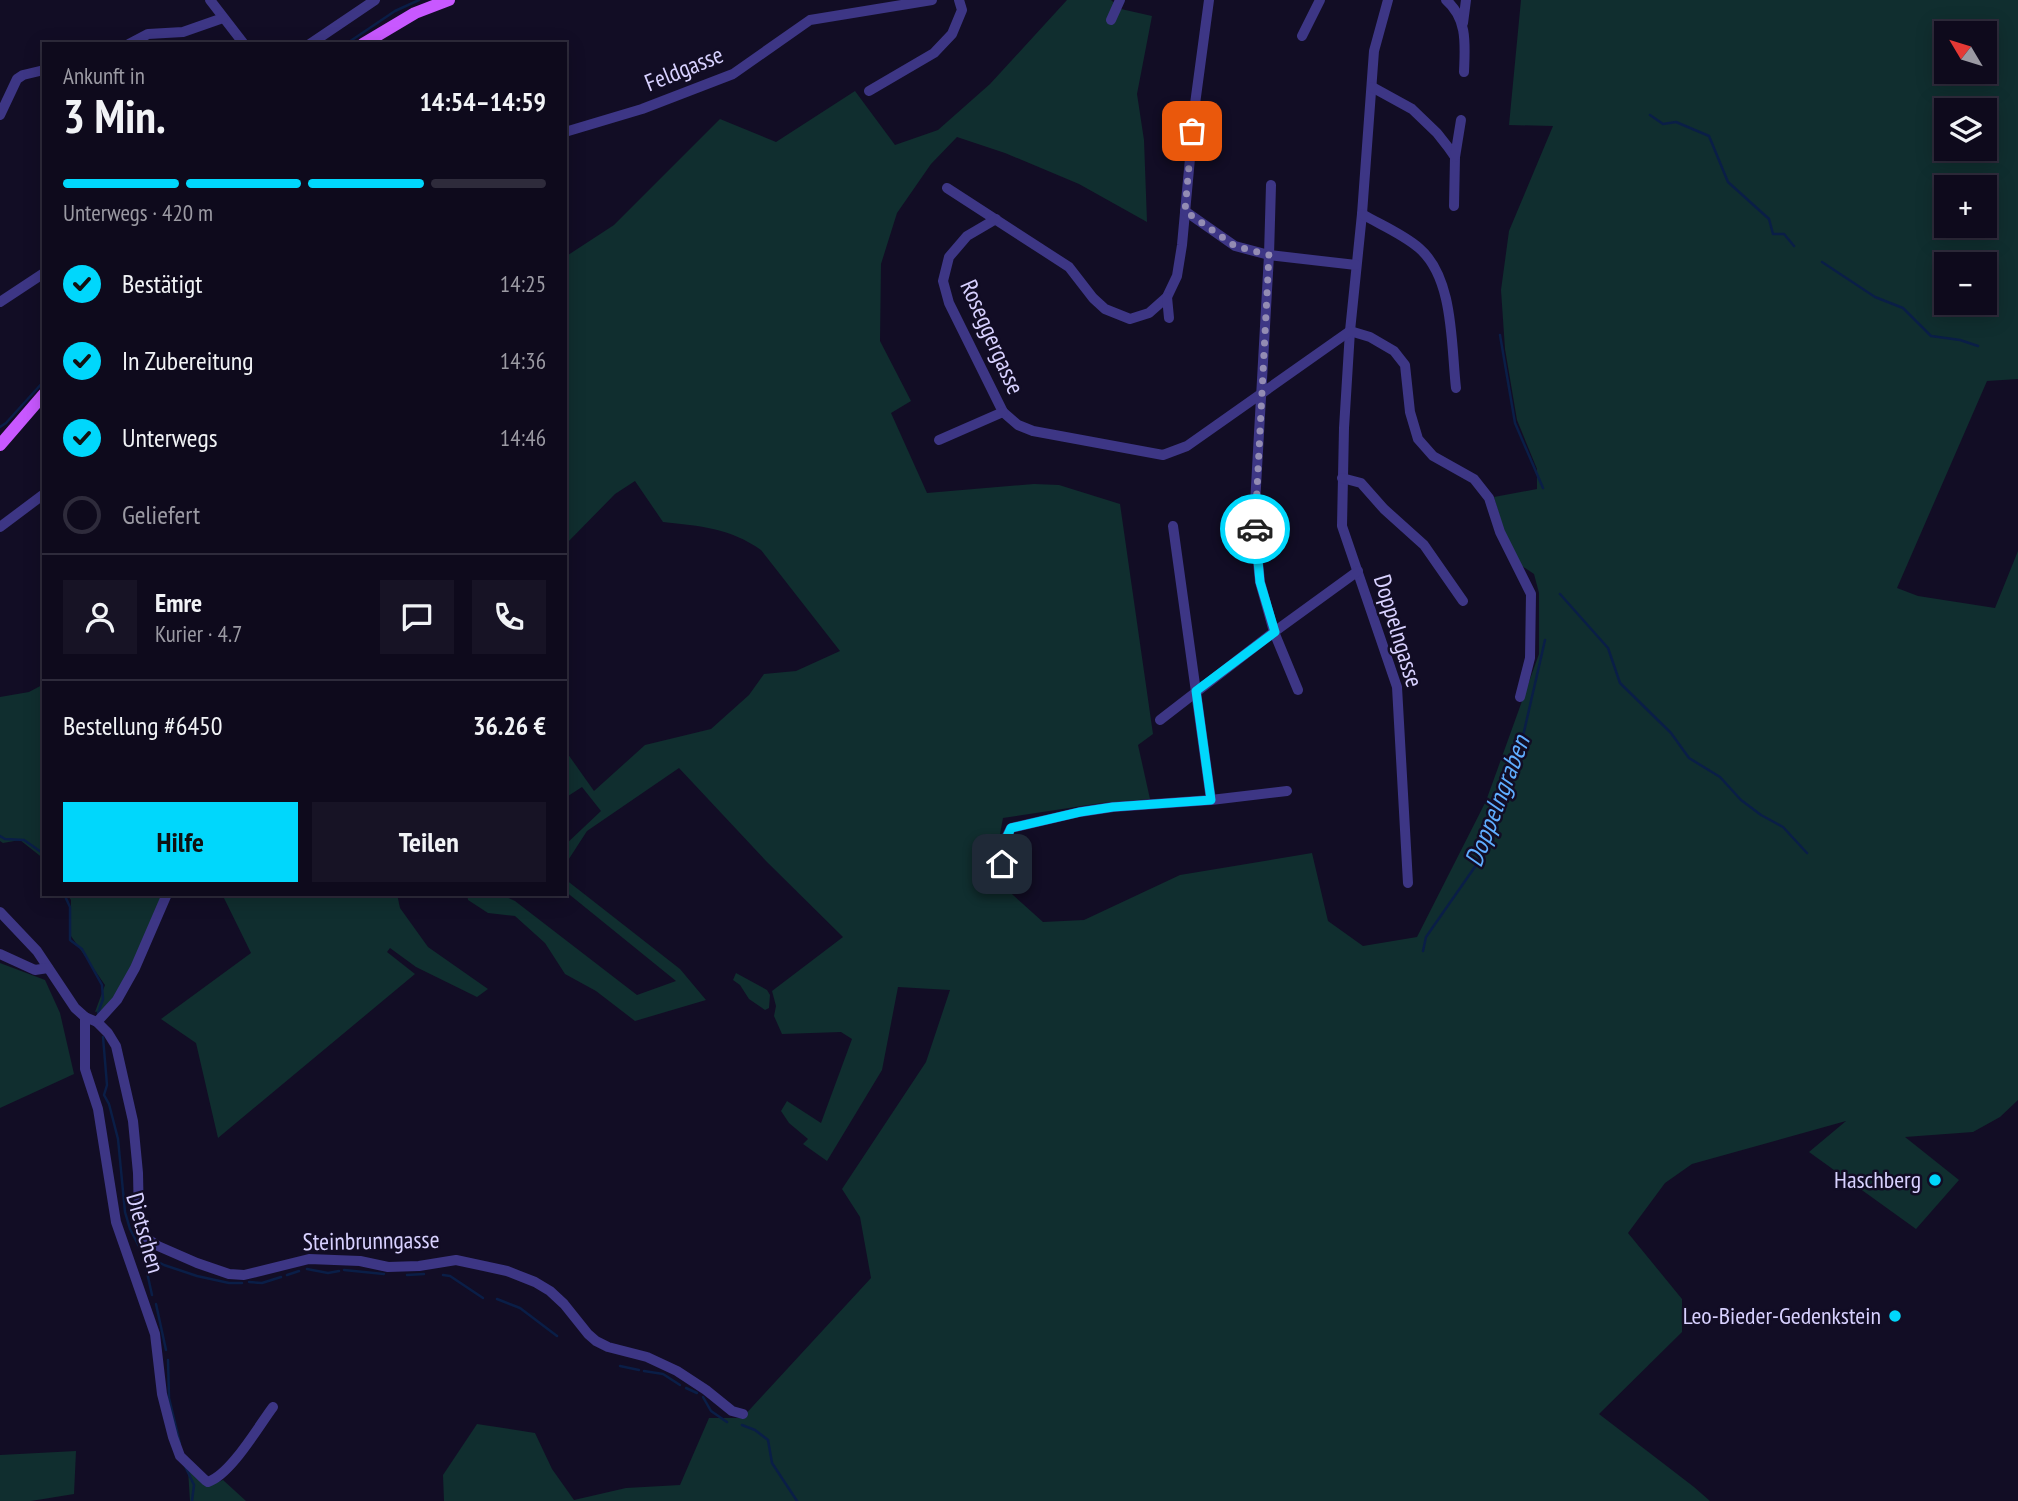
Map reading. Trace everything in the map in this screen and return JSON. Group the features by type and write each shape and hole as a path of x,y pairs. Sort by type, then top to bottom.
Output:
{"main road":[{"path":"366,42 415,13 449,0"},
{"path":"0,445 42,396"}],"street":[{"path":"313,42 375,0"},
{"name":"Feldgasse","path":"567,131 642,109 733,74 810,20 932,0"},
{"path":"869,91 934,53 952,34 962,10 959,0"},
{"path":"1111,20 1120,0"},
{"path":"947,188 1069,267 1105,309 1130,319 1149,313 1167,298 1177,276 1209,0"},
{"path":"1302,36 1320,0"},
{"name":"Doppelngasse","path":"1388,0 1374,51 1363,214 1350,331 1342,526 1397,687 1408,883"},
{"path":"1446,0 1463,23"},
{"path":"1464,72 1463,23 1466,0"},
{"path":"211,1 241,42"},
{"path":"133,42 148,34 183,32 223,18"},
{"path":"183,32 183,42"},
{"path":"0,115 17,79 42,70"},
{"path":"1372,87 1412,109 1437,133 1455,157"},
{"path":"1454,206 1455,157 1461,120"},
{"path":"1271,185 1254,522 1260,582 1275,632 1298,690"},
{"path":"1185,211 1235,246 1269,255 1356,265"},
{"path":"1363,214 1420,249 1436,268 1444,287 1456,388"},
{"name":"Roseggergasse","path":"996,219 967,236 949,257 943,281 948,303 1003,412 1018,425 1033,431 1163,454 1187,446 1261,393"},
{"path":"0,302 42,274"},
{"path":"1167,298 1169,317"},
{"path":"1261,393 1350,331 1370,337 1394,351 1405,365 1410,412 1418,439 1433,456 1474,479 1489,498 1500,532 1531,594 1530,658 1520,697"},
{"name":"Roseggergasse","path":"939,440 1003,412"},
{"path":"1342,478 1361,483 1384,509 1424,545 1464,601"},
{"path":"0,527 42,496"},
{"path":"1173,526 1211,800"},
{"path":"1160,720 1358,571"},
{"path":"1002,864 1005,841 1011,828 1113,807 1287,791"},
{"path":"0,912 37,951 75,1008 85,1017 97,1021 117,1000 135,968 166,896"},
{"path":"0,954 35,970 48,968"},
{"name":"Dietschen","path":"85,1017 85,1069 98,1109 116,1222 155,1334 162,1394 180,1456 208,1482 216,1479 230,1465 273,1407"},
{"name":"Steinbrunngasse","path":"97,1021 116,1046 133,1121 139,1221 145,1237 158,1246 229,1274 244,1275 309,1259 360,1261 388,1267 419,1266 456,1260 508,1271 550,1291 596,1341 608,1347 647,1357 677,1371 732,1411 743,1414"}],"green space":[{"path":"1067,0 1111,0 1121,9 1152,16 1137,94 1144,140 1147,222 1079,184 1005,153 957,137 931,164 897,213 881,264 880,341 911,401 891,413 927,493 1034,484 1059,485 1120,504 1153,734 1138,745 1150,799 1102,803 1003,818 995,861 1003,886 1043,922 1084,920 1180,875 1312,853 1328,921 1363,946 1417,937 1486,801 1539,654 1539,593 1534,574 1519,564 1504,532 1494,497 1537,489 1537,469 1517,420 1505,349 1501,290 1509,231 1553,126 1509,125 1521,0 2018,0 2018,379 1987,381 1897,588 1918,596 1995,608 2018,551 2018,1100 2000,1117 1973,1132 1905,1137 1959,1180 1916,1229 1809,1152 1846,1121 1692,1164 1665,1183 1628,1233 1682,1299 1682,1332 1599,1414 1710,1501 444,1501 443,1475 477,1424 535,1433 552,1469 574,1500 626,1488 680,1485 709,1418 742,1418 871,1278 860,1217 842,1189 926,1062 950,990 898,987 882,1070 827,1161 803,1144 808,1139 789,1123 781,1111 787,1101 821,1123 852,1039 841,1032 782,1034 774,1016 776,1006 772,991 843,937 766,861 679,768 587,831 567,862 567,843 601,811 582,787 567,797 567,753 594,791 645,745 711,729 749,695 764,674 796,671 840,651 761,550 726,533 663,522 635,481 615,494 567,543 567,256 614,225 720,119 776,142 855,91 895,145 938,130 990,84"},
{"path":"42,685 42,857 20,840 3,843 0,841 0,697 29,692"},
{"path":"567,881 680,969 706,1000 635,1021 596,991 565,974 545,943 515,916 488,913 468,900 467,896 504,896 515,901 637,995 676,981 567,893"},
{"path":"68,896 164,896 134,967 105,1010 95,1012 105,985 71,936 71,900"},
{"path":"223,896 397,896 400,908 428,947 488,989 477,997 416,967 390,948 387,952 415,974 218,1138 196,1043 161,1019 251,953"},
{"path":"0,963 45,980 60,1013 74,1074 0,1108"},
{"path":"736,973 767,990 770,995 769,1008 765,1010 749,999 740,985 733,980"},
{"path":"76,1451 74,1494 31,1501 0,1501 0,1455"},
{"path":"188,1470 207,1484 223,1480 246,1501 190,1501"}],"waterway":[{"path":"349,42 395,11 419,0"},
{"path":"1650,115 1663,124 1676,122 1709,136 1728,182 1769,219 1773,234 1784,234 1794,246"},
{"path":"1822,262 1875,297 1903,308 1931,336 1960,340 1978,346"},
{"name":"Doppelngraben","path":"1500,335 1515,423 1543,488"},
{"path":"0,427 42,383"},
{"path":"1560,594 1608,648 1620,683 1671,733 1689,758 1720,777 1741,800 1761,815 1783,827 1807,853"},
{"name":"Doppelngraben","path":"1423,951 1426,937 1479,861 1488,823 1523,736 1545,640"},
{"path":"0,836 5,839 24,840 42,853"},
{"path":"65,896 70,907 70,940 82,949 102,985 103,999 98,1013"},
{"path":"103,1037 107,1085 104,1095 118,1139 125,1212 130,1229 143,1254 164,1265 197,1276 242,1283"},
{"path":"143,1254 152,1295"},
{"path":"307,1269 328,1273 339,1271"},
{"path":"344,1270 384,1274"},
{"path":"287,1275 299,1271"},
{"path":"407,1275 424,1274"},
{"path":"443,1275 450,1276 483,1298"},
{"path":"249,1282 262,1283 281,1277"},
{"path":"497,1299 520,1308 557,1336"},
{"path":"156,1304 166,1350"},
{"path":"168,1360 169,1398 180,1444"},
{"path":"620,1366 639,1370"},
{"path":"644,1371 663,1374 680,1385"},
{"path":"686,1388 697,1393"},
{"path":"703,1397 711,1411 727,1422"},
{"path":"742,1425 755,1430 768,1440 772,1463 797,1501"},
{"path":"185,1466 194,1485 192,1501"}],"way so far":[{"path":"1192,131 1185,211 1235,246 1269,255 1255,529"}],"place":[{"name":"Haschberg","path":"1935,1180"},
{"name":"Leo-Bieder-Gedenkstein","path":"1895,1316"}],"route":[{"path":"1002,864 1005,841 1011,828 1113,807 1211,800 1196,691 1275,632 1260,582 1255,529"}]}
